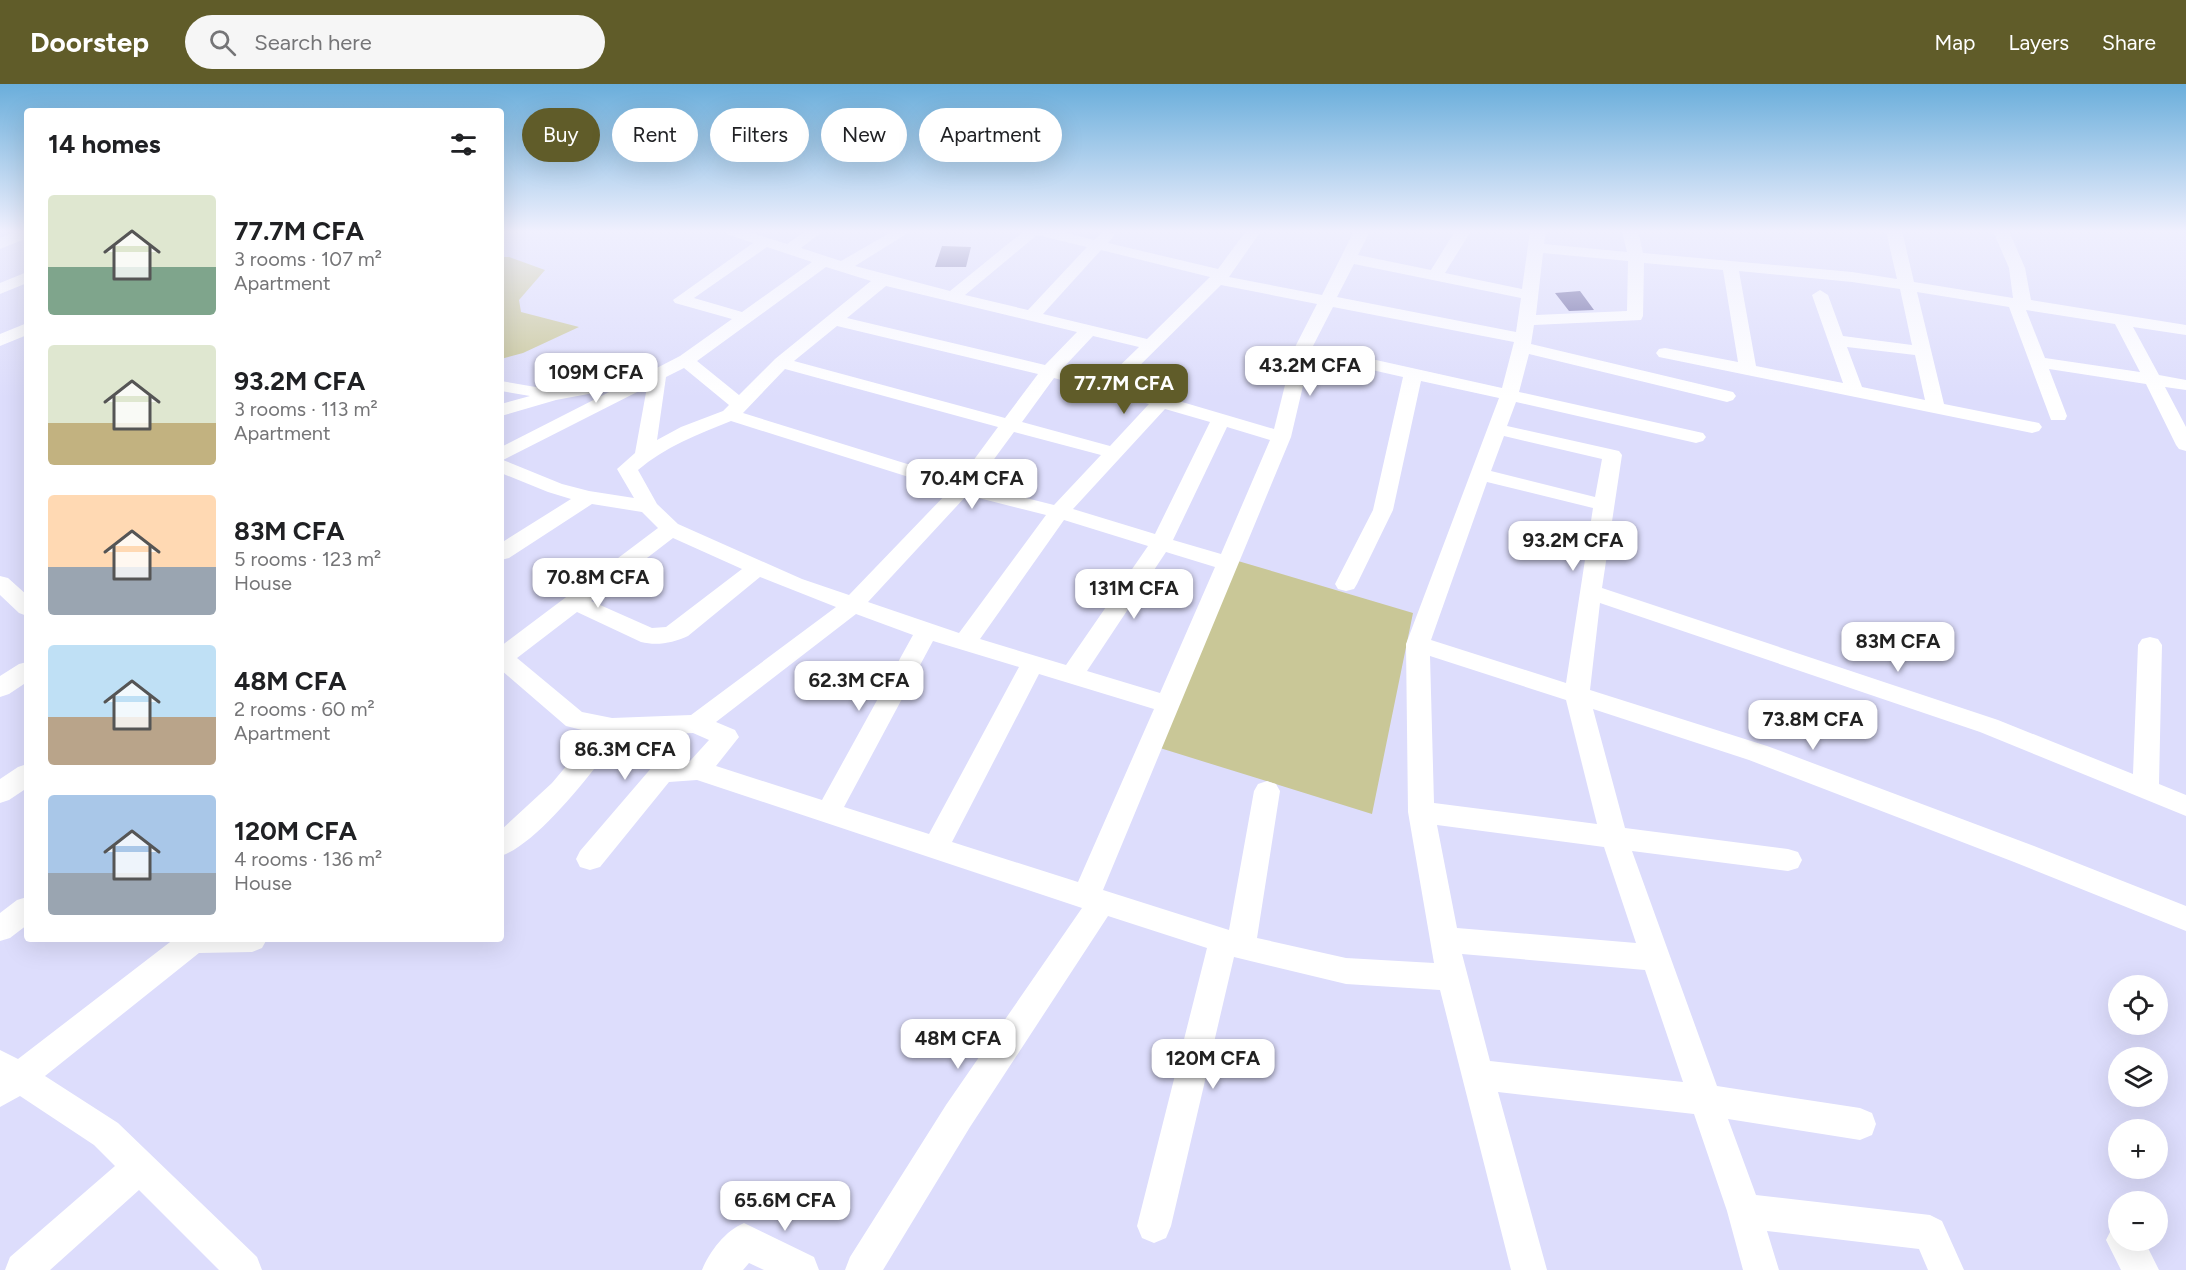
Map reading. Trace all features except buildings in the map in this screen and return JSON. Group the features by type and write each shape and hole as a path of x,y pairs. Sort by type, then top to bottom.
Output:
{"street":[{"path":"701,286 681,300 746,318"},
{"path":"504,455 686,360 789,286"},
{"path":"875,286 782,363 735,410 688,430 644,455 627,469 649,507 671,529 794,584 927,631 1168,704"},
{"path":"909,286 1151,345"},
{"path":"953,297 966,286"},
{"path":"1032,316 1060,286"},
{"path":"1109,387 1210,286"},
{"path":"1261,286 1326,301 1524,335 1726,396"},
{"path":"863,1270 1094,899 1168,704 1281,437 1303,349 1334,286"},
{"path":"1487,286 1530,295"},
{"path":"1529,1270 1452,977 1421,812 1418,644 1509,395 1524,335 1531,286"},
{"path":"1524,335 1635,316 1636,286"},
{"path":"1734,286 1748,370"},
{"path":"1908,286 1935,408"},
{"path":"1916,286 2186,330"},
{"path":"2018,286 2019,303 2037,362 2058,416"},
{"path":"1820,295 1855,392"},
{"path":"834,320 1109,387 1281,437"},
{"path":"2121,320 2186,445"},
{"path":"0,341 24,329"},
{"path":"696,724 853,605 963,488 1049,372 1089,330"},
{"path":"1837,340 1922,351"},
{"path":"1303,349 1696,437"},
{"path":"1665,353 2032,427"},
{"path":"686,360 735,410 963,488 1059,512 1227,564"},
{"path":"2037,362 2186,385"},
{"path":"782,363 1114,453"},
{"path":"1346,584 1383,510 1413,374"},
{"path":"504,409 554,395 657,375"},
{"path":"644,455 652,419 657,375"},
{"path":"504,387 554,395"},
{"path":"965,642 1059,512 1161,402"},
{"path":"1072,675 1161,543 1221,419"},
{"path":"1497,429 1612,455 1590,592 1577,695 1614,837 1744,1211 1761,1270"},
{"path":"504,457 555,488 588,497 649,507"},
{"path":"1480,474 1604,505"},
{"path":"504,551 588,497"},
{"path":"504,655 671,529"},
{"path":"574,602 649,636 669,635 680,630 758,568"},
{"path":"0,583 24,605"},
{"path":"1590,592 1989,726 2186,806"},
{"path":"828,813 927,631"},
{"path":"1418,644 1758,753 2024,854 2186,919"},
{"path":"2146,788 2150,645"},
{"path":"504,660 575,720 612,727 696,724 726,737 697,770"},
{"path":"934,848 1034,663"},
{"path":"0,688 24,672"},
{"path":"504,843 585,766 612,727"},
{"path":"590,859 662,773 697,770 1232,944 1346,971 1452,977"},
{"path":"0,793 24,776"},
{"path":"1154,1226 1232,944 1267,791"},
{"path":"1421,812 1788,860"},
{"path":"0,929 24,911"},
{"path":"1446,940 1656,958"},
{"path":"188,942 6,1078 106,1134 244,1270"},
{"path":"1478,1075 1706,1100 1860,1124"},
{"path":"23,1270 139,1167"},
{"path":"1744,1211 1930,1233 1946,1270"},
{"path":"720,1270 744,1241 801,1270"},
{"path":"2130,1251 2141,1270"}],"shaded area":[{"path":"504,286 531,286 519,300 521,312 579,327 523,353 504,358"},
{"path":"1238,561 1413,613 1372,814 1160,748"}]}
